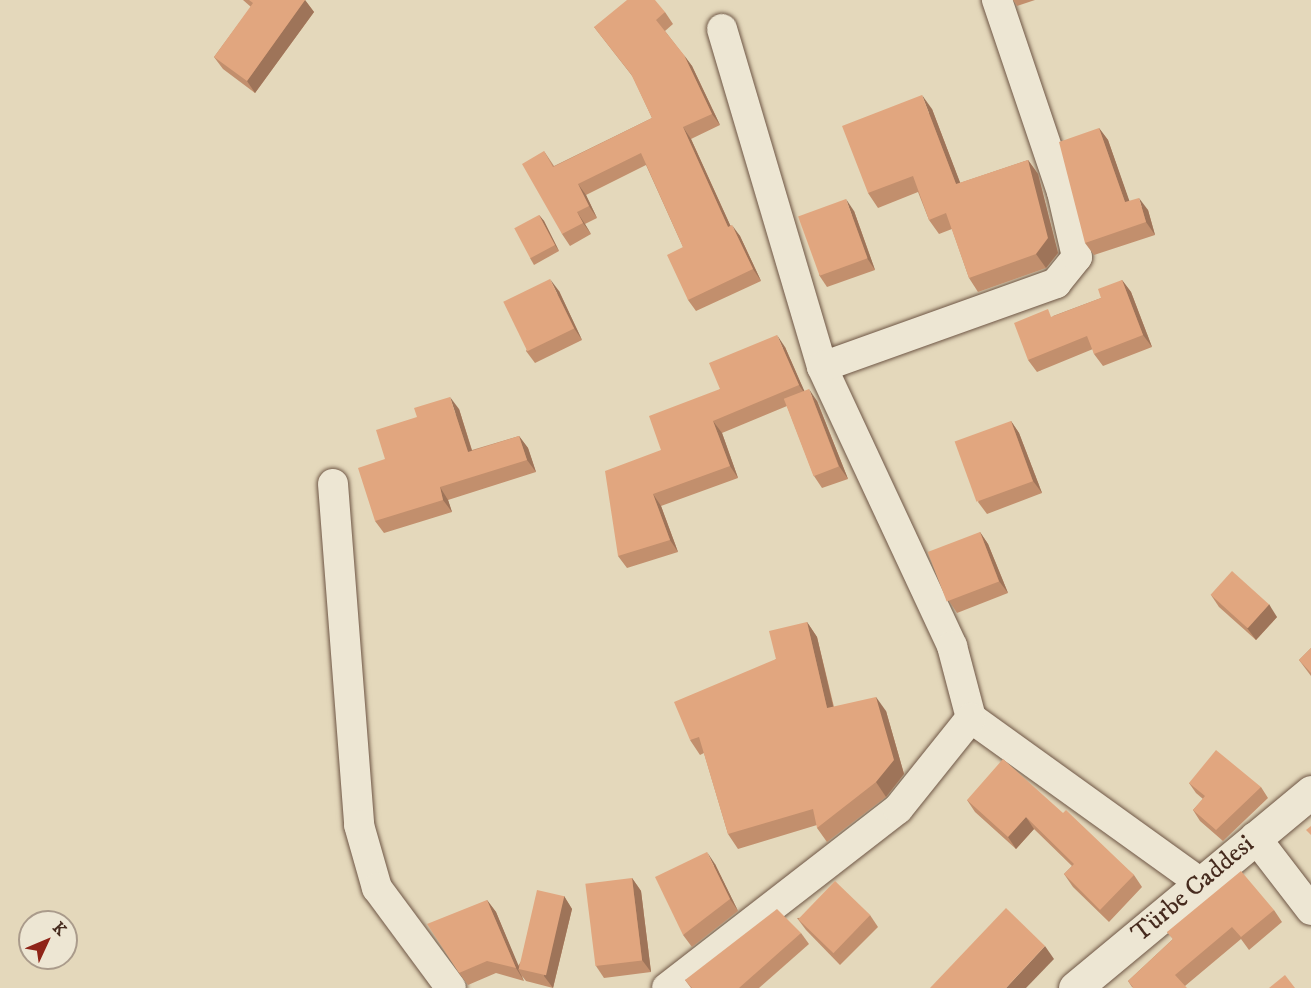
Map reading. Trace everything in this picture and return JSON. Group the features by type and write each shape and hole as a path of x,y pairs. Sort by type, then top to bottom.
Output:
{"street":[{"path":"822,368 1056,283 1077,257 1062,192 997,0"},
{"path":"722,28 822,368 952,646 971,718 1201,883"},
{"path":"333,484 359,825 377,888 451,988"},
{"path":"667,988 898,809 971,718"},
{"name":"Türbe Caddesi","path":"1075,988 1311,792"},
{"path":"1255,837 1311,910"}],"building":[{"path":"249,0 305,0 247,81 214,57 253,3"},
{"path":"627,0 655,0 665,12 656,20 684,55 712,114 683,127 728,227 732,225 753,269 688,300 667,255 683,247 641,153 578,184 589,206 577,212 583,223 562,234 522,164 544,151 553,167 652,118 631,74 594,27"},
{"path":"922,95 956,184 1028,160 1048,238 1036,254 969,278 946,213 929,220 913,176 868,193 842,126"},
{"path":"1099,128 1125,202 1139,198 1146,222 1085,243 1059,142"},
{"path":"846,199 868,258 820,276 798,216"},
{"path":"539,215 555,245 530,258 514,228"},
{"path":"550,279 574,328 527,351 503,302"},
{"path":"1122,280 1143,335 1094,354 1087,336 1028,360 1014,323 1048,309 1051,317 1101,298 1098,289"},
{"path":"777,335 799,385 713,421 730,466 653,494 670,540 618,556 605,471 661,450 649,416 720,389 709,363"},
{"path":"809,389 839,466 814,476 784,399"},
{"path":"450,397 468,452 519,436 527,460 440,487 443,500 375,521 358,468 385,459 376,430 417,417 414,408"},
{"path":"1011,421 1033,481 977,502 955,442"},
{"path":"980,532 999,581 947,602 928,552"},
{"path":"1232,571 1269,604 1248,628 1211,595"},
{"path":"807,622 827,708 876,697 894,760 876,782 817,828 813,809 728,834 699,737 690,740 674,702 776,659 769,631"},
{"path":"1311,648 1311,673 1299,660"},
{"path":"1216,750 1261,787 1216,830 1193,810 1205,796 1189,783"},
{"path":"1003,759 1063,813 1066,810 1134,875 1100,910 1064,874 1074,864 1026,817 1008,837 967,800"},
{"path":"707,852 730,899 683,935 655,877"},
{"path":"1241,871 1274,910 1241,937 1232,927 1175,975 1187,988 1132,988 1128,981 1173,939 1167,932"},
{"path":"632,878 642,960 595,966 585,884"},
{"path":"835,881 870,915 833,953 798,919"},
{"path":"537,890 564,896 546,975 519,969"},
{"path":"487,900 516,968 487,961 459,973 427,924"},
{"path":"1006,908 1045,946 1006,988 930,988"},
{"path":"777,909 801,933 739,988 692,988 685,980"},
{"path":"1285,975 1295,988 1269,988"}]}
